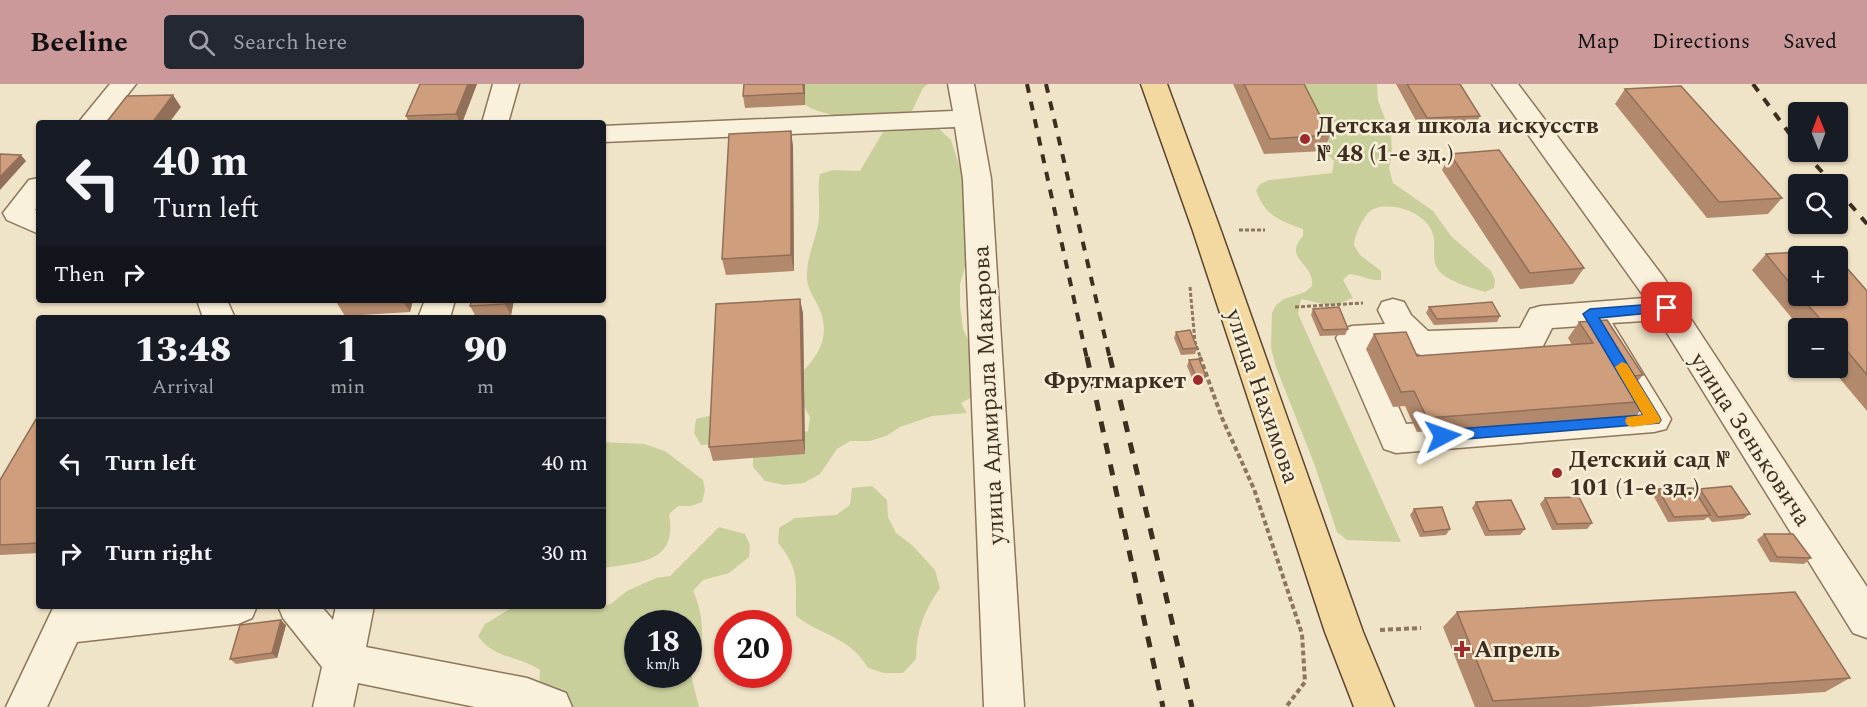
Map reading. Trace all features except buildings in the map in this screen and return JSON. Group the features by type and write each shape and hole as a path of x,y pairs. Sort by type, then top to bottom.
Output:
{"main road":[{"name":"улица Нахимова","path":"1154,84 1207,231 1344,632 1374,707"}],"street":[{"path":"93,120 123,84"},
{"path":"496,120 506,84"},
{"name":"улица Адмирала Макарова","path":"961,84 977,179 1004,707"},
{"name":"улица Зеньковича","path":"1505,84 1667,308 1867,620"},
{"path":"606,134 967,118"},
{"path":"36,191 17,213 36,222"},
{"path":"1590,314 1654,420 1396,439 1352,338 1390,316 1421,343 1531,340 1541,317 1667,308"},
{"path":"26,707 69,615 182,609"},
{"path":"299,609 342,661 526,698 552,707"},
{"path":"333,707 354,609"}],"path":[{"path":"1295,307 1390,316"}],"green space":[{"path":"805,84 928,84 923,88 912,111 872,118 857,118 817,111 805,105"},
{"path":"1290,84 1377,84 1378,100 1391,135 1392,155 1389,168 1393,183 1433,211 1451,236 1491,271 1495,280 1494,288 1485,292 1446,277 1436,267 1433,233 1430,227 1408,210 1381,207 1369,212 1361,223 1354,245 1360,255 1381,271 1381,280 1349,274 1343,280 1353,298 1333,306 1301,299 1298,314 1401,542 1347,540 1337,532 1271,348 1272,313 1276,305 1284,299 1305,292 1312,286 1312,278 1297,256 1297,244 1303,236 1303,229 1274,216 1263,206 1256,190 1260,184 1269,180 1332,173 1334,161 1324,151"},
{"path":"937,127 951,140 962,174 966,264 960,284 960,305 963,329 973,350 974,396 961,403 967,413 932,416 870,441 850,441 837,449 820,474 804,483 784,485 765,481 753,467 753,453 720,444 701,445 694,433 696,419 713,415 793,435 808,431 810,417 802,403 797,377 812,361 824,335 822,315 807,282 807,267 818,223 820,174 833,170 860,171 883,132"},
{"path":"606,442 644,444 665,451 703,480 705,490 702,502 691,506 678,506 669,514 670,530 667,543 661,551 652,558 606,568"},
{"path":"872,486 887,500 888,517 896,533 912,545 935,570 940,588 922,622 916,659 903,673 884,673 868,668 845,643 796,616 794,569 778,543 779,528 795,518 836,515 850,505 852,488"},
{"path":"719,527 745,534 750,545 749,557 729,573 703,580 693,591 700,610 624,610 624,688 694,688 699,707 525,707 539,691 540,670 498,653 478,636 485,624 510,609 606,609 606,606 627,591 656,578 670,576"}],"railway":[{"path":"1027,84 1087,359"},
{"path":"1046,84 1110,359"},
{"path":"1753,84 1788,131"},
{"path":"1813,162 1824,174"},
{"path":"1848,202 1867,224"},
{"path":"1087,357 1163,707"},
{"path":"1110,357 1192,707"}],"slow traffic":[{"path":"1622,367 1654,420 1632,421"}],"place":[{"name":"Детская школа искусств № 48 (1-е зд.)","path":"1305,139"},
{"name":"Фрутмаркет","path":"1198,380"},
{"name":"Детский сад № 101 (1-е зд.)","path":"1557,473"},
{"name":"Апрель","path":"1462,649"}],"route":[{"path":"1443,436 1654,420 1590,314 1667,308"}]}
